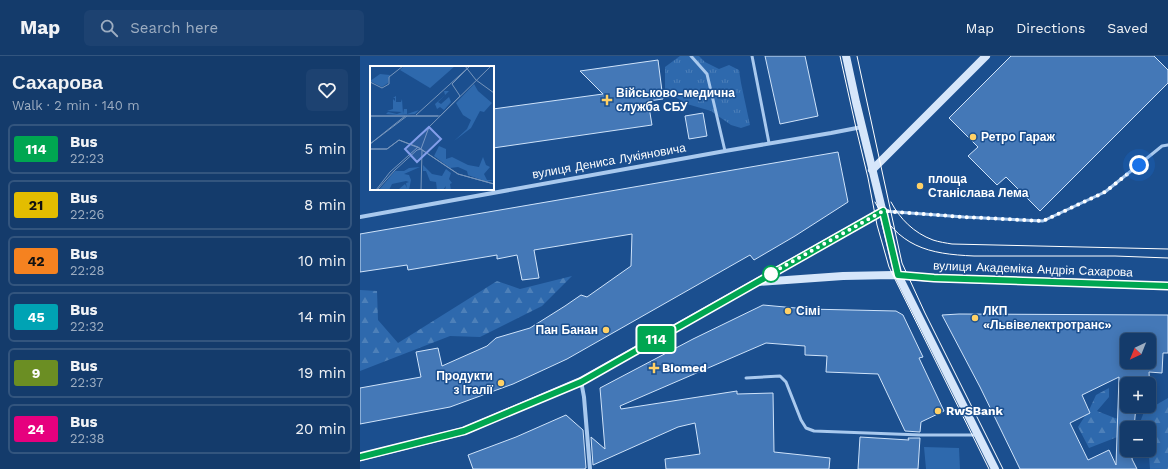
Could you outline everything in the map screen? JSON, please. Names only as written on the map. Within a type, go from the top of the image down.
[{"type":"main road","points":[[846,56],[898,275],[995,469]]},
{"type":"main road","points":[[872,170],[986,56]]},
{"type":"main road","points":[[360,457],[464,431],[581,382],[755,282],[883,211]]},
{"type":"main road","name":"вулиця Академіка Андрія Сахарова","points":[[755,282],[843,276],[898,275],[934,278],[1168,286]]},
{"type":"street","name":"вулиця Дениса Лукіяновича","points":[[360,217],[862,127]]},
{"type":"street","points":[[581,382],[584,397],[590,469]]},
{"type":"lane","points":[[691,56],[707,74],[725,151]]},
{"type":"lane","points":[[752,56],[770,143]]},
{"type":"lane","points":[[883,211],[1043,221],[1105,192],[1162,146],[1168,145]]},
{"type":"lane","points":[[746,378],[780,376],[786,382],[801,420],[806,428],[814,431],[921,435],[978,435]]},
{"type":"green space","points":[[680,56],[699,56],[705,62],[719,69],[729,65],[739,70],[750,125],[741,128],[731,125],[711,111],[687,104],[665,91],[665,67]]},
{"type":"green space","points":[[572,276],[542,306],[480,337],[450,336],[360,371],[360,290],[377,291],[378,320],[398,343],[497,281],[520,289]]},
{"type":"green space","points":[[1109,388],[1109,397],[1097,411],[1125,421],[1120,421],[1120,436],[1089,448],[1078,427],[1096,395]]},
{"type":"green space","points":[[1168,398],[1168,469],[1150,469],[1149,457],[1156,457],[1156,421],[1141,421],[1144,413],[1156,413],[1156,405]]},
{"type":"green space","points":[[924,447],[959,448],[960,469],[926,469]]},
{"type":"building","points":[[765,56],[805,56],[818,116],[780,124]]},
{"type":"building","points":[[1011,56],[1154,56],[1168,70],[1168,83],[1040,211],[1006,177],[997,185],[968,156],[978,147],[949,118]]},
{"type":"building","name":"Військово-медична служба СБУ","points":[[658,60],[663,99],[648,101],[652,125],[494,148],[494,109],[603,94],[580,71]]},
{"type":"building","points":[[703,113],[707,136],[689,139],[685,116]]},
{"type":"building","points":[[838,152],[848,202],[754,260],[750,255],[567,359],[513,384],[450,407],[360,424],[360,388],[421,377],[416,352],[438,348],[442,366],[487,346],[496,338],[530,328],[581,295],[587,297],[631,266],[632,234],[534,250],[539,278],[522,280],[517,255],[497,259],[497,255],[408,270],[407,265],[360,272],[360,234]]},
{"type":"building","points":[[763,305],[807,309],[896,311],[903,315],[923,357],[919,358],[944,411],[921,422],[920,432],[905,431],[878,374],[826,372],[827,356],[805,355],[805,346],[766,343],[620,406],[621,409],[737,391],[737,394],[773,393],[774,452],[830,458],[829,469],[666,469],[665,459],[700,454],[695,423],[678,427],[593,465],[591,437],[605,449],[600,388],[693,339]]},
{"type":"building","points":[[942,315],[1168,315],[1168,353],[1163,353],[1162,373],[1149,372],[1149,377],[1120,377],[1120,413],[1135,413],[1135,421],[1120,421],[1120,457],[1132,457],[1137,469],[1020,469],[980,387]],"holes":[[[1119,377],[1116,465],[1109,450],[1088,460],[1070,423],[1090,413],[1082,395]]]},
{"type":"building","points":[[566,415],[583,430],[586,468],[473,469],[468,455],[516,437]]},
{"type":"building","points":[[860,437],[909,440],[908,438],[920,438],[918,469],[858,469]]},
{"type":"tram line","points":[[840,56],[868,178],[877,225],[889,267],[989,469]]},
{"type":"tram line","points":[[857,56],[902,263],[925,313],[1003,469]]},
{"type":"tram line","points":[[875,202],[884,217],[904,238],[916,245],[942,253],[974,256],[1115,256],[1168,258]]},
{"type":"tram line","points":[[891,202],[903,220],[920,234],[933,240],[952,244],[1168,249]]},
{"type":"bus line","name":"114","points":[[360,457],[464,431],[581,382],[755,282],[883,211],[898,275],[934,278],[1168,286]]},
{"type":"place","name":"Військово-медична служба СБУ","points":[[607,100]]},
{"type":"place","name":"Ретро Гараж","points":[[973,137]]},
{"type":"place","name":"площа Станіслава Лема","points":[[920,186]]},
{"type":"place","name":"Сімі","points":[[788,311]]},
{"type":"place","name":"ЛКП «Львівелектротранс»","points":[[975,318]]},
{"type":"place","name":"Пан Банан","points":[[606,330]]},
{"type":"place","name":"Biomed","points":[[654,368]]},
{"type":"place","name":"Продукти з Італії","points":[[501,383]]},
{"type":"place","name":"RwSBank","points":[[938,411]]},
{"type":"route","points":[[771,274],[766,276],[883,211],[1043,221],[1105,192],[1139,165]]}]
